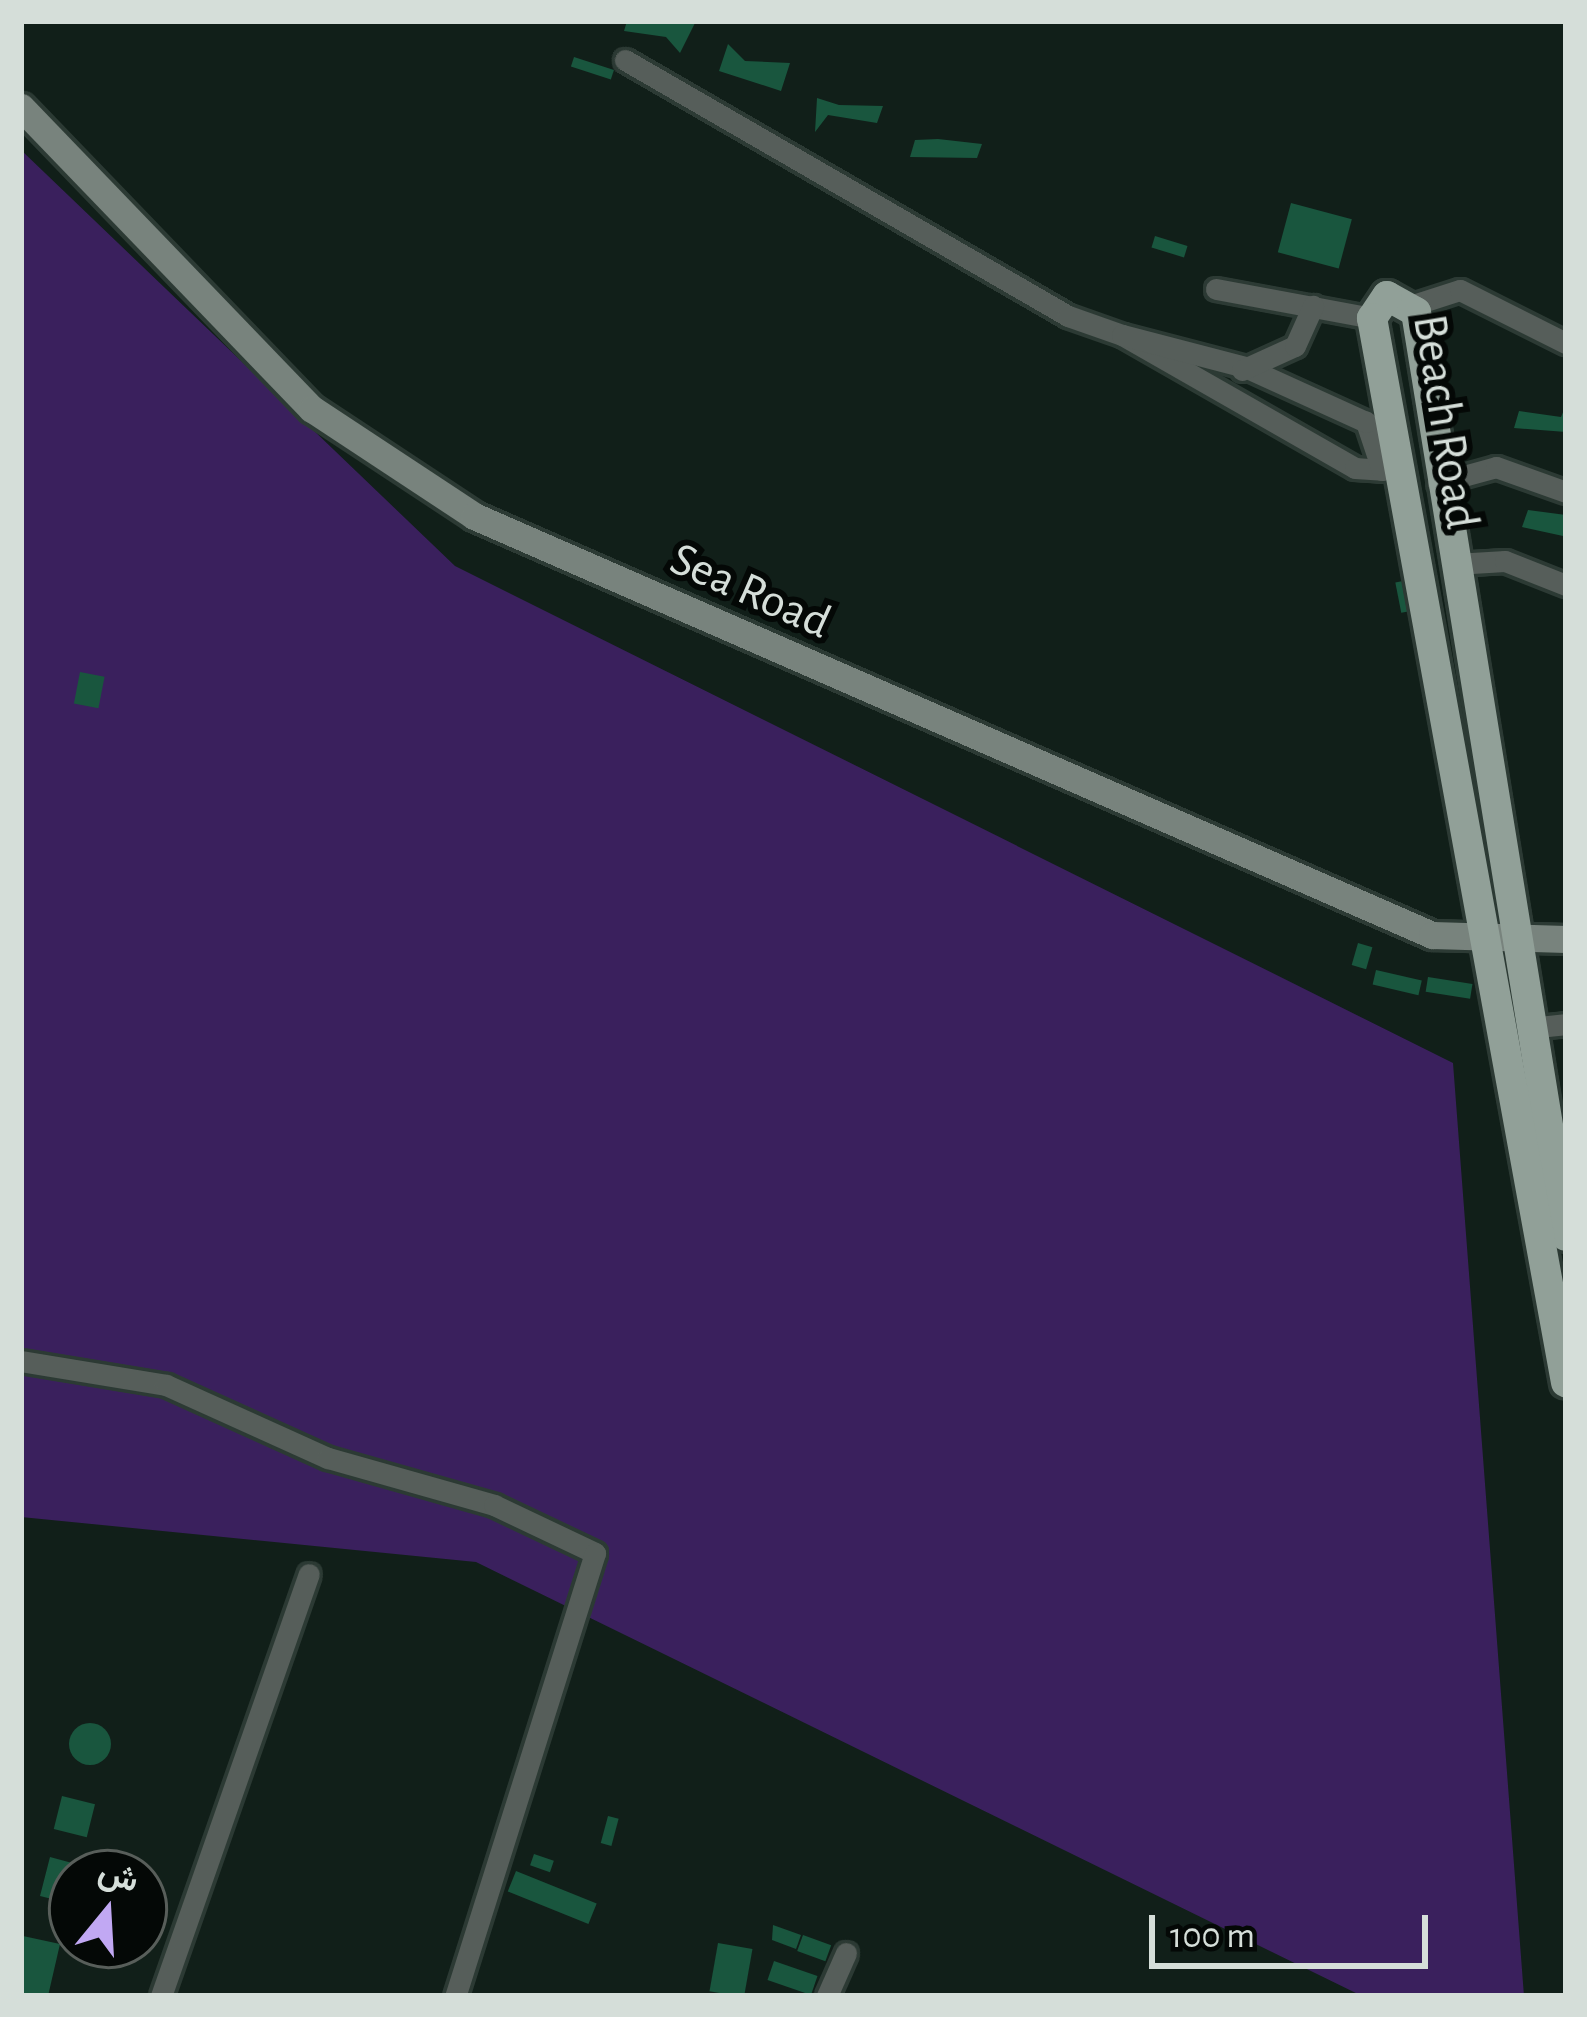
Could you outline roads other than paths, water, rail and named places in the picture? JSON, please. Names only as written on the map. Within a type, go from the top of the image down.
[{"type":"main road","name":"Beach Road","points":[[1566,1236],[1529,1028],[1501,945],[1394,430],[1406,394],[1413,305],[1387,296],[1372,318],[1406,394],[1426,426],[1455,564],[1501,945],[1566,1382]]},
{"type":"main road","points":[[1394,430],[1426,426]]},
{"type":"street","points":[[625,59],[1068,316],[1245,367],[1370,424],[1382,470],[1355,468],[1122,335]]},
{"type":"street","name":"Sea Road","points":[[21,107],[258,359],[401,476],[1160,821],[1432,935],[1501,945],[1566,939]]},
{"type":"street","points":[[1216,289],[1372,318]]},
{"type":"street","points":[[1413,305],[1460,290],[1566,343]]},
{"type":"street","points":[[1220,390],[1245,367],[1295,346],[1313,306]]},
{"type":"street","points":[[1438,483],[1492,467],[1566,492]]},
{"type":"street","points":[[1455,564],[1505,561],[1566,585]]},
{"type":"street","points":[[1529,1028],[1566,1024]]},
{"type":"street","points":[[21,1361],[166,1385],[328,1458],[494,1505],[595,1553],[455,1996]]},
{"type":"street","points":[[161,1996],[309,1574]]},
{"type":"street","points":[[827,1996],[846,1953]]}]
